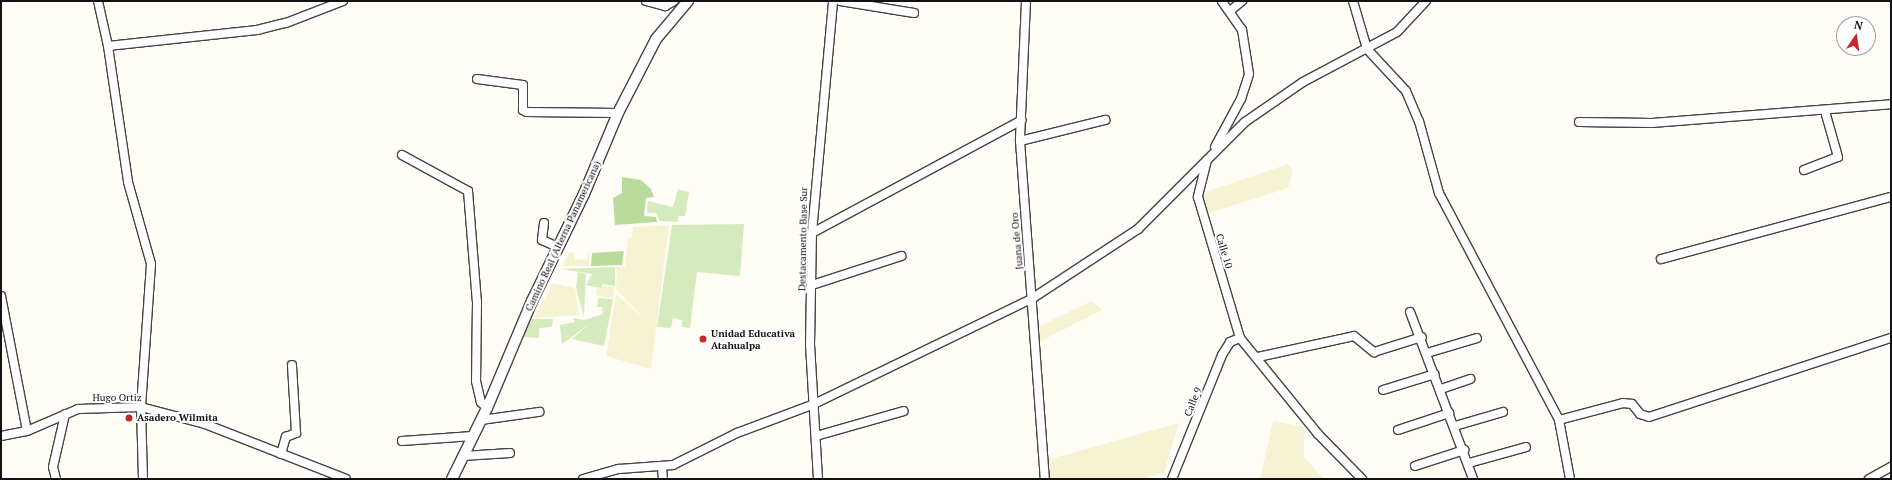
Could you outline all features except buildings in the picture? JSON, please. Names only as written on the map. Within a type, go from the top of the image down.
[{"type":"street","points":[[98,1],[108,46],[128,182],[150,264],[141,407],[143,479]]},
{"type":"street","points":[[108,46],[257,30],[286,23],[343,1]]},
{"type":"street","points":[[646,1],[665,6],[674,1]]},
{"type":"street","name":"Camino Real (Alterna Panamericana)","points":[[452,479],[487,408],[618,113],[656,39],[688,1]]},
{"type":"street","name":"Destacamento Base Sur","points":[[818,479],[814,404],[812,233],[833,1]]},
{"type":"street","points":[[840,1],[914,13]]},
{"type":"street","name":"Juana de Oro","points":[[1026,1],[1020,141],[1033,298],[1045,479]]},
{"type":"street","name":"Calle 10","points":[[1222,1],[1230,11],[1247,48],[1249,74],[1241,99],[1207,159],[1198,197],[1240,338],[1258,357],[1318,434],[1362,479]]},
{"type":"street","points":[[1230,11],[1242,1]]},
{"type":"street","points":[[1353,1],[1367,49],[1406,91],[1419,121],[1439,193],[1559,420],[1570,479]]},
{"type":"street","points":[[583,479],[662,468],[737,433],[814,404],[1033,298],[1138,229],[1245,122],[1303,82],[1397,32],[1426,1]]},
{"type":"street","points":[[477,79],[523,85],[524,110],[527,112],[618,113]]},
{"type":"street","points":[[1579,122],[1652,123],[1825,111],[1891,104]]},
{"type":"street","points":[[1804,170],[1838,157],[1825,111]]},
{"type":"street","points":[[812,233],[1022,120]]},
{"type":"street","points":[[1020,141],[1105,120]]},
{"type":"street","points":[[402,155],[468,192],[476,294],[476,382],[481,402],[487,408]]},
{"type":"street","points":[[1661,259],[1891,197]]},
{"type":"street","points":[[544,223],[542,240],[558,247]]},
{"type":"street","points":[[812,285],[901,256]]},
{"type":"street","points":[[1,296],[27,431]]},
{"type":"street","points":[[1410,312],[1422,337],[1464,450],[1472,479]]},
{"type":"street","points":[[1258,357],[1354,336],[1374,352],[1422,337]]},
{"type":"street","name":"Calle 9","points":[[1172,479],[1222,355],[1230,342],[1240,338]]},
{"type":"street","points":[[1427,353],[1477,338]]},
{"type":"street","points":[[1559,420],[1627,403],[1648,417],[1891,338]]},
{"type":"street","points":[[281,454],[286,438],[296,433],[292,365]]},
{"type":"street","points":[[1384,390],[1435,374]]},
{"type":"street","points":[[1440,388],[1470,379]]},
{"type":"street","name":"Hugo Ortiz","points":[[1,436],[27,431],[78,409],[141,407],[205,424],[346,479]]},
{"type":"street","points":[[816,436],[904,411]]},
{"type":"street","points":[[481,420],[539,412]]},
{"type":"street","points":[[1455,426],[1503,412]]},
{"type":"street","points":[[1398,430],[1449,413]]},
{"type":"street","points":[[56,479],[53,467],[65,414]]},
{"type":"street","points":[[402,441],[473,436]]},
{"type":"street","points":[[1469,464],[1526,447]]},
{"type":"street","points":[[1415,466],[1464,450]]},
{"type":"street","points":[[463,456],[510,453]]},
{"type":"street","points":[[1869,479],[1891,467]]},
{"type":"street","points":[[662,468],[663,479]]},
{"type":"shaded area","points":[[1288,164],[1293,170],[1288,188],[1206,214],[1200,194]]},
{"type":"shaded area","points":[[669,225],[651,369],[606,356],[616,294],[646,320],[616,289],[617,267],[625,267],[628,237],[632,238],[633,227]]},
{"type":"shaded area","points":[[590,251],[589,266],[563,266],[569,252],[575,253],[575,260],[588,259],[586,254]]},
{"type":"shaded area","points":[[553,283],[575,288],[579,315],[534,318]]},
{"type":"shaded area","points":[[604,286],[614,287],[613,298],[597,296],[596,290]]},
{"type":"shaded area","points":[[1092,301],[1102,310],[1039,342],[1035,328]]},
{"type":"shaded area","points":[[1273,421],[1304,427],[1304,457],[1324,479],[1260,479]]},
{"type":"shaded area","points":[[1179,423],[1164,473],[1141,479],[1048,479],[1046,460]]},
{"type":"green space","points":[[622,177],[641,180],[651,189],[654,197],[646,198],[644,216],[656,217],[657,222],[615,225],[613,198],[622,193]]},
{"type":"green space","points":[[678,189],[689,192],[685,216],[679,216],[677,222],[660,221],[656,213],[647,213],[648,201],[673,207]]},
{"type":"green space","points":[[744,224],[740,276],[697,272],[690,328],[682,327],[682,320],[673,318],[671,328],[657,327],[672,225]]},
{"type":"green space","points":[[624,251],[622,265],[591,266],[592,253]]},
{"type":"green space","points":[[615,267],[615,286],[603,284],[601,288],[586,285],[592,274],[562,269]]},
{"type":"green space","points":[[578,272],[586,274],[584,317],[576,287]]},
{"type":"green space","points":[[598,298],[613,299],[604,346],[572,339],[589,324],[562,344],[560,325],[575,322],[573,318],[584,320],[603,314],[602,307],[597,307]]},
{"type":"green space","points":[[532,319],[553,319],[552,327],[539,328],[539,338],[523,337]]},
{"type":"place","name":"Unidad Educativa Atahualpa","points":[[703,339]]},
{"type":"place","name":"Asadero Wilmita","points":[[129,418]]}]
